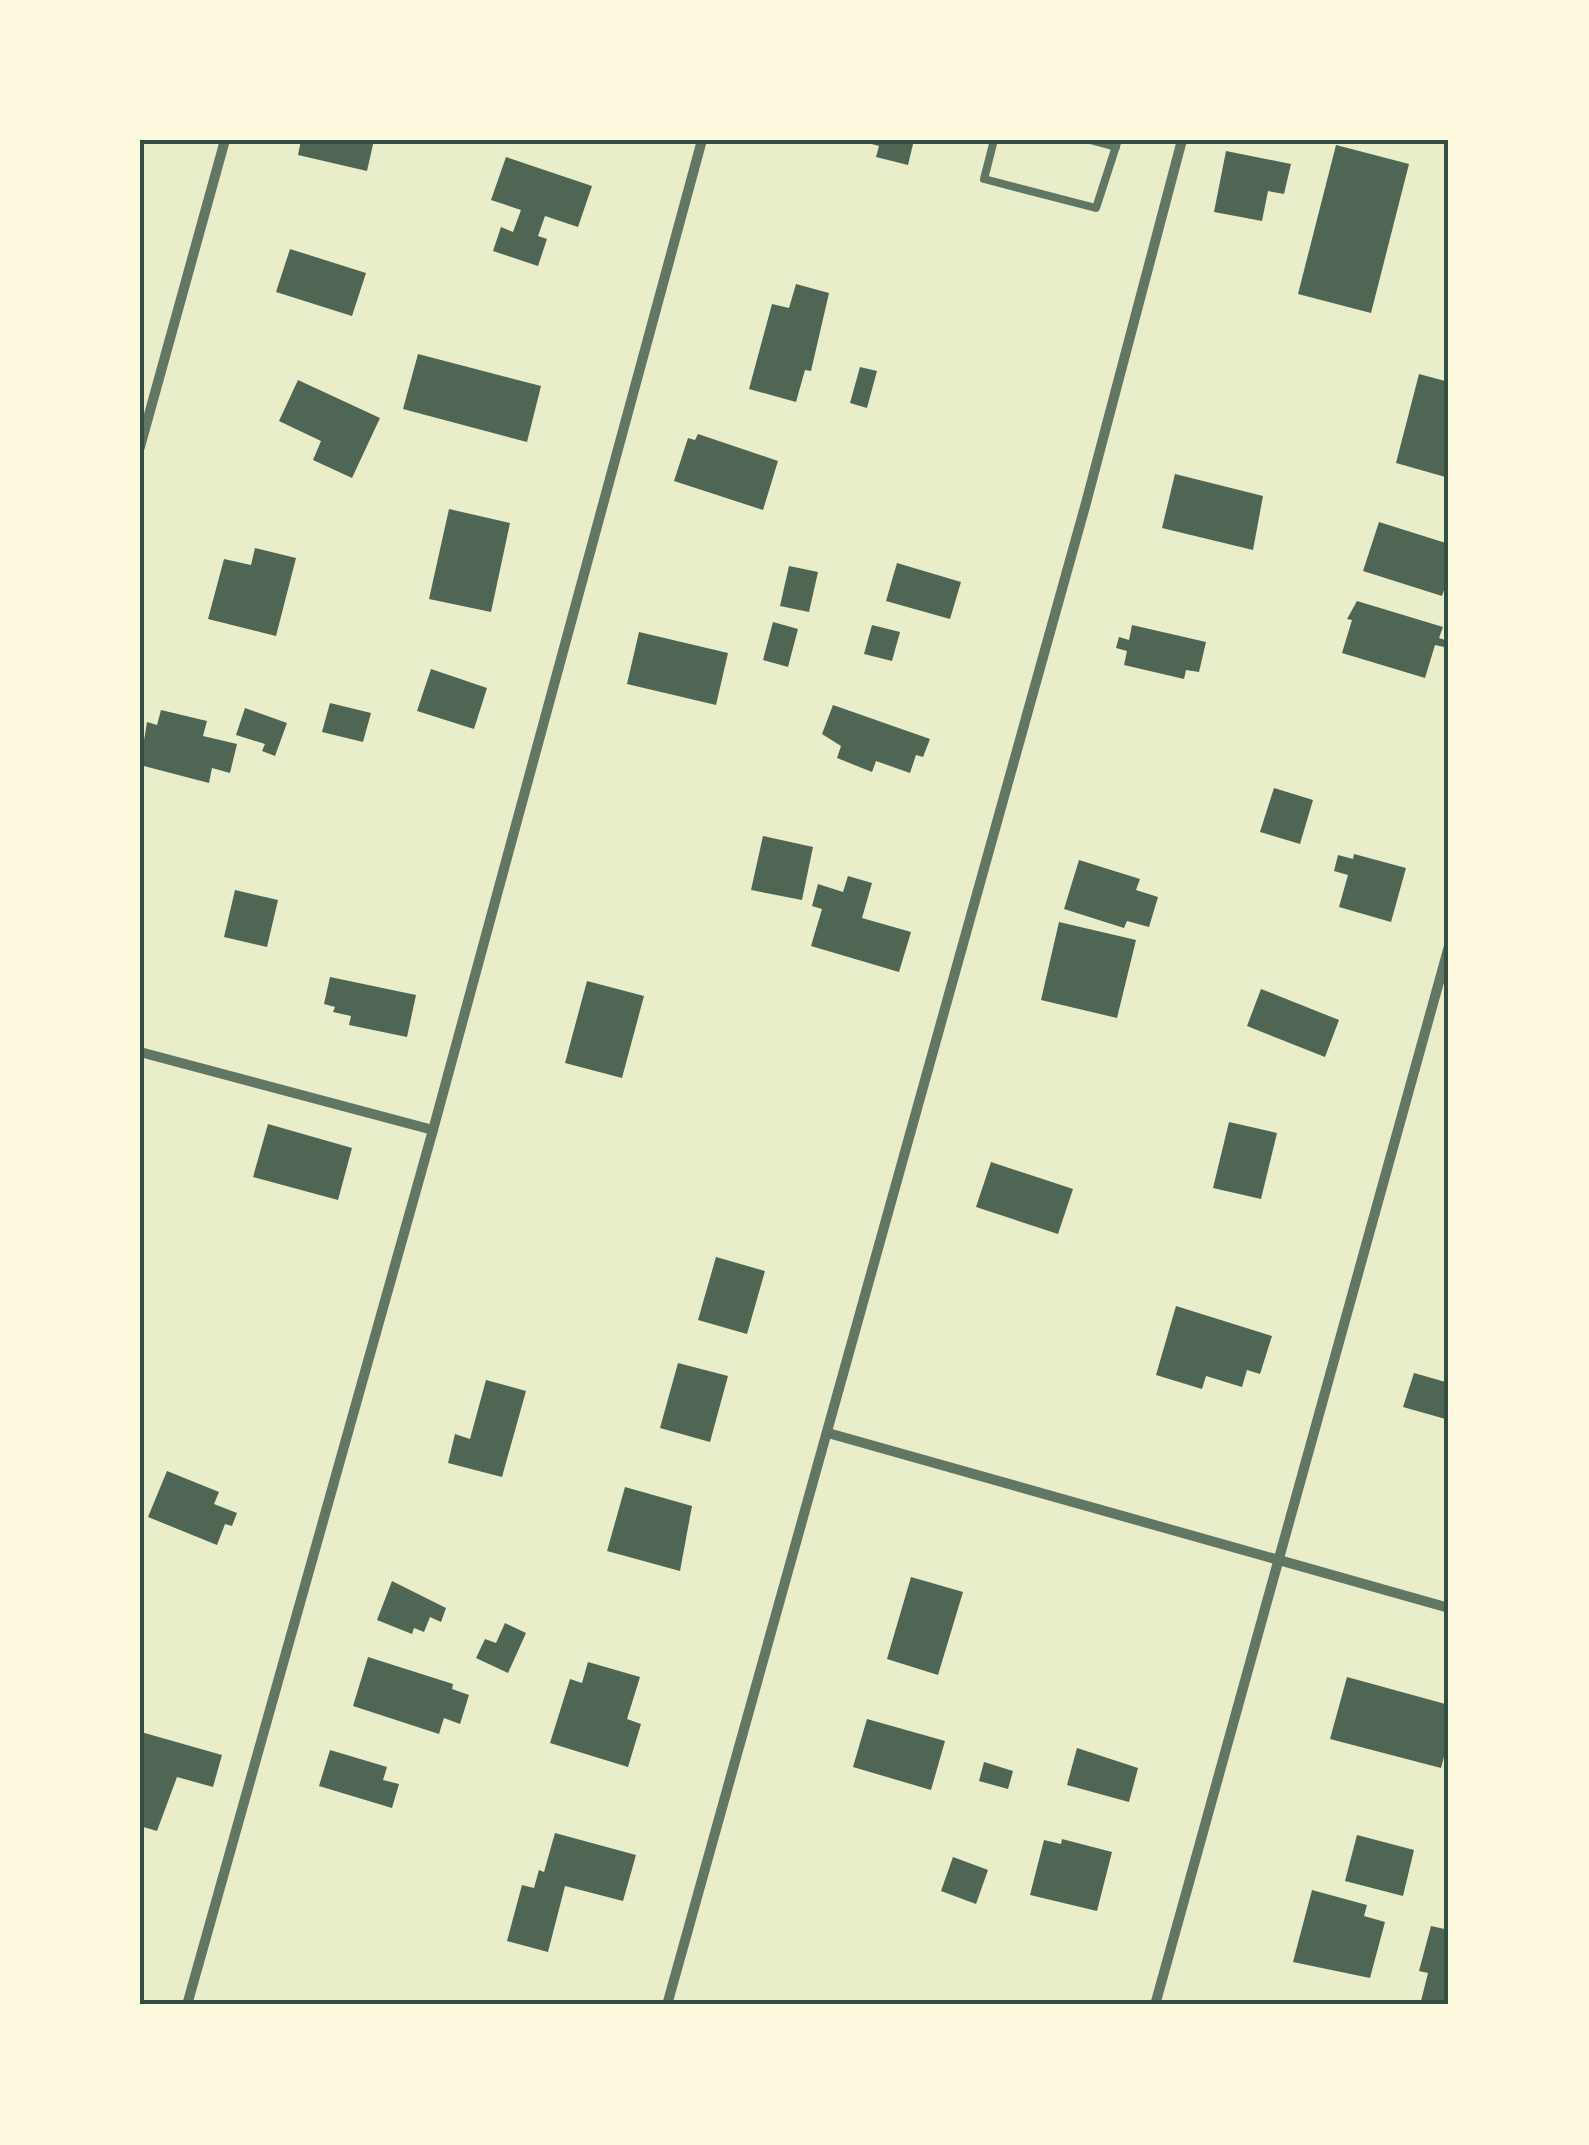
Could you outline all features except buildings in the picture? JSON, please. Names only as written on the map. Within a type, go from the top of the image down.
[{"type":"street","points":[[140,447],[225,140]]},
{"type":"street","points":[[187,2005],[432,1130],[702,140]]},
{"type":"street","points":[[666,2005],[1139,310],[1182,140]]},
{"type":"street","points":[[1155,2005],[1449,946]]},
{"type":"street","points":[[140,1052],[432,1130]]},
{"type":"street","points":[[828,1432],[1281,1557],[1449,1608]]},
{"type":"lane","points":[[994,140],[984,179],[1096,208],[1117,143],[1090,140]]}]
